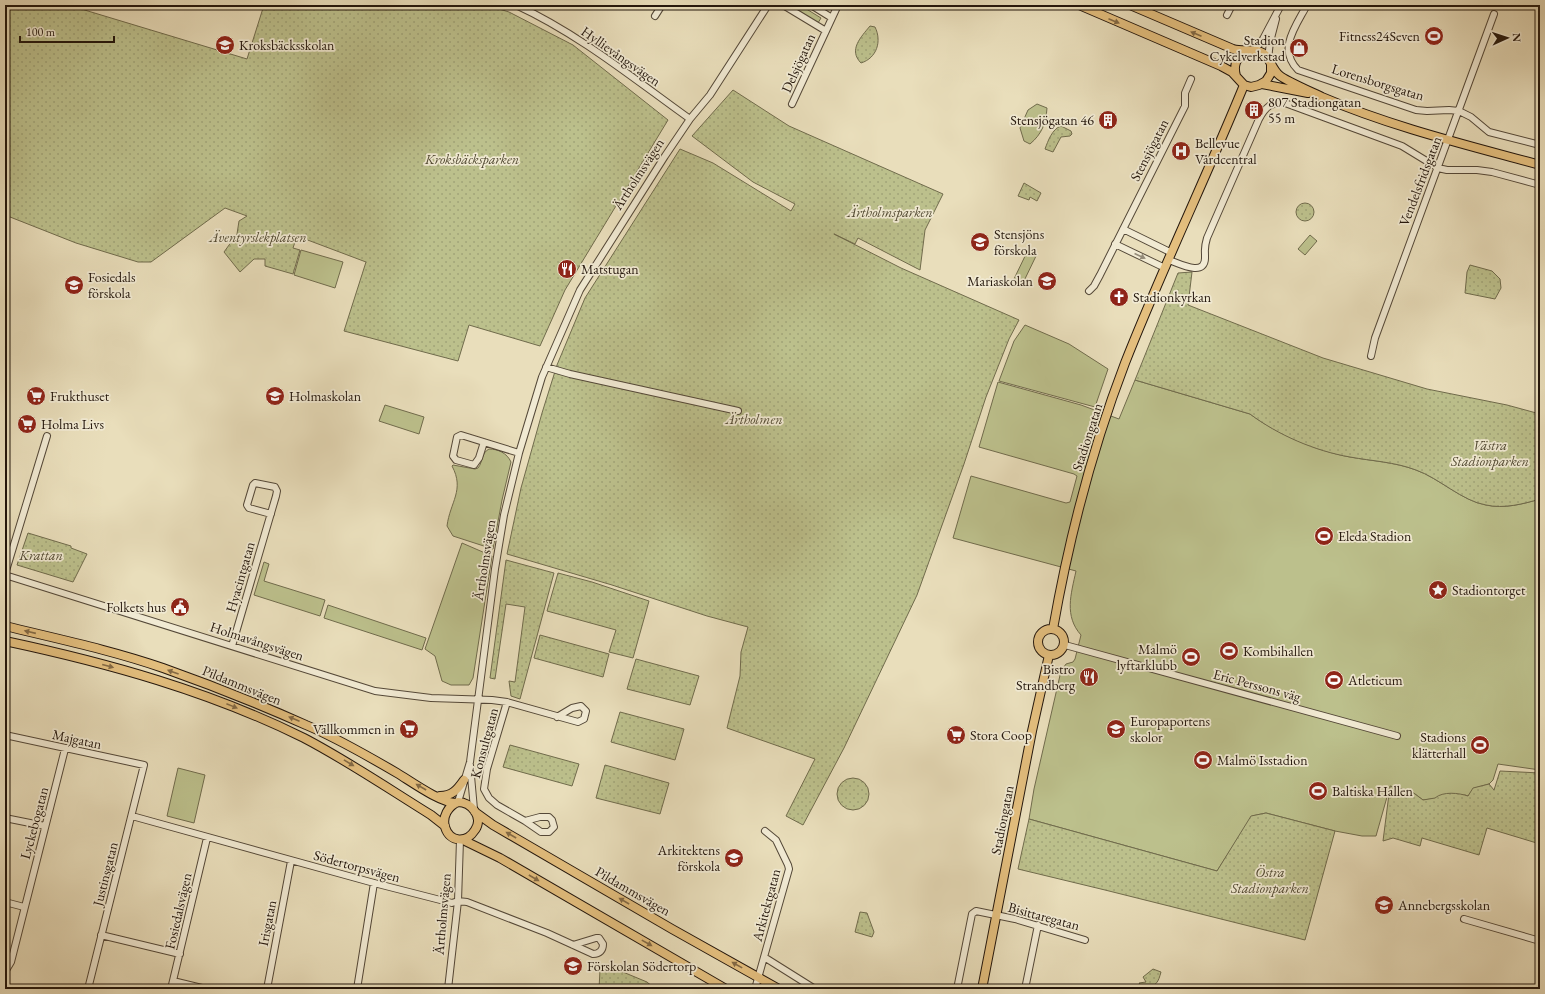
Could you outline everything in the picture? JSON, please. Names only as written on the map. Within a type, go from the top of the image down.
[{"type":"main road","points":[[1079,5],[1222,66],[1244,84],[1251,86],[1262,84],[1275,85],[1322,97]]},
{"type":"main road","points":[[1130,5],[1233,50],[1262,53],[1279,76],[1322,97],[1389,122],[1540,165]]},
{"type":"main road","points":[[1236,76],[1235,63],[1238,58],[1250,51]]},
{"type":"main road","points":[[1262,84],[1269,77],[1271,68],[1269,61]]},
{"type":"main road","name":"Stadiongatan","points":[[1053,629],[1064,568],[1094,454],[1125,363],[1244,84]]},
{"type":"main road","name":"Pildammsvägen","points":[[5,626],[75,642],[162,668],[250,701],[302,723],[359,752],[437,796],[457,803]]},
{"type":"main road","points":[[1053,629],[1061,633],[1065,645],[1061,652],[1049,655],[1041,651],[1038,645],[1038,639],[1043,632],[1053,629]]},
{"type":"main road","name":"Pildammsvägen","points":[[5,641],[71,656],[165,682],[200,694],[267,721],[304,738],[365,772],[431,815],[445,826]]},
{"type":"main road","name":"Stadiongatan","points":[[982,989],[1028,753],[1049,655]]},
{"type":"main road","points":[[437,796],[453,794],[464,780]]},
{"type":"main road","points":[[457,803],[467,804],[475,810]]},
{"type":"main road","name":"Ärtholmsvägen","points":[[445,826],[445,815],[452,805],[457,803]]},
{"type":"main road","name":"Pildammsvägen","points":[[475,810],[493,825],[779,989]]},
{"type":"main road","name":"Ärtholmsvägen","points":[[462,840],[470,836],[476,828],[478,820],[475,810]]},
{"type":"main road","points":[[445,826],[447,832],[452,837],[462,840],[500,858],[726,989]]},
{"type":"street","name":"Hyllievångsvägen","points":[[516,5],[537,15],[583,42],[690,119]]},
{"type":"street","points":[[655,16],[662,5]]},
{"type":"street","name":"Ärtholmsvägen","points":[[457,803],[462,792],[470,762],[495,569],[509,488],[546,368],[580,290],[627,214],[690,119],[710,95],[768,5]]},
{"type":"street","name":"Delsjögatan","points":[[783,5],[826,31]]},
{"type":"street","points":[[811,5],[832,18]]},
{"type":"street","name":"Delsjögatan","points":[[792,104],[838,5]]},
{"type":"street","points":[[1227,15],[1232,5]]},
{"type":"street","name":"Lorensborgsgatan","points":[[1307,5],[1289,40],[1289,58],[1298,70],[1416,110],[1459,111],[1471,117],[1490,132],[1540,145]]},
{"type":"street","points":[[1250,51],[1263,39],[1280,7]]},
{"type":"street","points":[[1269,61],[1270,42],[1280,7]]},
{"type":"street","name":"Vendelsfridsgatan","points":[[1371,356],[1375,338],[1494,14]]},
{"type":"street","name":"Stensjögatan","points":[[1089,291],[1094,286],[1185,106],[1185,93],[1191,79]]},
{"type":"street","points":[[1123,230],[1187,267],[1199,268],[1203,264],[1205,258],[1204,248],[1259,118],[1270,105],[1278,103],[1285,103],[1402,146],[1438,168],[1492,172],[1540,185]]},
{"type":"street","points":[[1115,244],[1165,268]]},
{"type":"street","points":[[546,368],[738,411]]},
{"type":"street","points":[[484,442],[479,458],[474,465],[456,460],[453,456],[459,435],[464,435],[519,453]]},
{"type":"street","points":[[5,574],[47,436]]},
{"type":"street","name":"Hyacintgatan","points":[[232,646],[271,514],[277,491],[275,487],[255,483],[253,485],[248,505],[249,508],[271,514]]},
{"type":"street","name":"Holmavångsvägen","points":[[5,574],[376,691],[431,698],[478,699],[507,702]]},
{"type":"street","name":"Eric Perssons väg","points":[[1065,645],[1397,736]]},
{"type":"street","name":"Konsultgatan","points":[[526,821],[497,805],[489,798],[484,789],[486,769],[507,702],[557,717]]},
{"type":"street","name":"Majgatan","points":[[5,735],[144,765]]},
{"type":"street","name":"Lyckebogatan","points":[[5,972],[10,962],[65,749]]},
{"type":"street","name":"Ärtholmsvägen","points":[[470,762],[475,810]]},
{"type":"street","name":"Justinsgatan","points":[[88,989],[144,765]]},
{"type":"street","name":"Södertorpsvägen","points":[[132,816],[291,861],[452,903],[458,901],[468,902],[573,945]]},
{"type":"street","points":[[5,818],[45,826]]},
{"type":"street","name":"Arkitektgatan","points":[[765,831],[776,840],[789,869],[764,957],[815,989]]},
{"type":"street","name":"Fosiedalsvägen","points":[[171,989],[208,838]]},
{"type":"street","name":"Ärtholmsvägen","points":[[448,989],[458,901],[462,840]]},
{"type":"street","name":"Irisgatan","points":[[267,989],[291,861]]},
{"type":"street","points":[[357,989],[374,883]]},
{"type":"street","points":[[5,902],[24,907]]},
{"type":"street","points":[[957,989],[972,914],[976,911],[996,915]]},
{"type":"street","name":"Bisittaregatan","points":[[996,915],[1038,925],[1085,940]]},
{"type":"street","points":[[1464,919],[1540,941]]},
{"type":"street","points":[[1025,989],[1038,925]]},
{"type":"street","points":[[102,935],[180,954]]},
{"type":"street","points":[[755,989],[764,957]]},
{"type":"street","points":[[173,981],[206,989]]},
{"type":"green space","name":"Kroksbäcksparken","points":[[5,5],[68,5],[247,59],[264,5],[486,5],[509,12],[573,45],[668,120],[565,290],[540,346],[469,325],[458,361],[344,331],[366,262],[297,236],[293,248],[300,250],[293,274],[265,266],[265,259],[254,259],[240,272],[224,252],[237,234],[239,221],[247,216],[225,208],[151,262],[138,262],[76,243],[5,215]]},
{"type":"green space","points":[[790,5],[800,5],[821,18],[818,23]]},
{"type":"green space","points":[[870,26],[875,27],[877,32],[877,48],[871,57],[861,63],[857,58],[856,48],[860,39]]},
{"type":"green space","name":"Ärtholmen","points":[[733,90],[789,126],[943,194],[925,230],[920,270],[858,238],[855,244],[834,234],[901,268],[1019,320],[1009,339],[986,397],[964,464],[917,595],[844,748],[803,825],[786,816],[815,759],[727,728],[740,676],[741,652],[748,627],[707,616],[612,585],[507,554],[521,488],[542,413],[557,365],[585,298],[680,149],[713,163],[791,211],[795,204],[753,182],[692,136]]},
{"type":"green space","points":[[1037,104],[1047,108],[1046,119],[1038,136],[1030,144],[1024,141],[1020,128],[1028,110]]},
{"type":"green space","points":[[1061,126],[1071,131],[1072,134],[1070,136],[1061,137],[1053,152],[1045,149],[1053,132]]},
{"type":"green space","points":[[1024,183],[1041,193],[1037,201],[1030,197],[1029,200],[1018,196]]},
{"type":"green space","points":[[1305,203],[1311,206],[1314,212],[1311,218],[1305,221],[1299,218],[1296,212],[1299,206]]},
{"type":"green space","points":[[1310,235],[1317,241],[1305,255],[1298,249]]},
{"type":"green space","points":[[301,250],[343,262],[335,288],[294,275]]},
{"type":"green space","points":[[1028,250],[1037,254],[1022,285],[1013,281]]},
{"type":"green space","points":[[1470,265],[1492,271],[1500,279],[1501,288],[1495,299],[1465,293],[1467,272]]},
{"type":"green space","name":"Västra Stadionparken","points":[[1192,272],[1188,305],[1323,358],[1427,389],[1507,405],[1540,414],[1540,499],[1507,506],[1493,506],[1477,503],[1433,478],[1408,467],[1324,451],[1297,441],[1273,429],[1250,414],[1135,380],[1178,273]]},
{"type":"green space","points":[[1025,325],[1069,344],[1108,369],[1095,407],[999,381],[1014,341]]},
{"type":"green space","points":[[1135,380],[1250,414],[1285,435],[1324,451],[1400,465],[1416,470],[1477,503],[1493,506],[1507,506],[1540,499],[1540,770],[1498,764],[1493,780],[1489,784],[1475,788],[1468,796],[1465,795],[1423,800],[1411,791],[1398,789],[1387,797],[1376,836],[1362,836],[1335,831],[1266,813],[1252,816],[1217,871],[1029,819],[1034,789],[1061,671],[1066,664],[1073,662],[1075,659],[1081,635],[1072,620],[1070,604],[1076,571],[953,538],[971,476],[1066,503],[1070,502],[1077,476],[1074,474],[979,447],[998,382],[1081,405],[1119,419]]},
{"type":"green space","points":[[385,405],[424,417],[419,434],[379,421]]},
{"type":"green space","points":[[489,449],[502,452],[511,462],[493,549],[453,536],[447,526],[457,489],[456,474],[452,466],[475,469],[478,468],[483,455]]},
{"type":"green space","name":"Krattan","points":[[28,533],[71,546],[71,548],[87,554],[73,582],[17,565]]},
{"type":"green space","points":[[462,543],[492,556],[473,678],[469,685],[451,685],[442,681],[435,656],[425,649]]},
{"type":"green space","points":[[506,560],[554,573],[520,699],[511,696],[509,681],[515,682],[525,607],[506,604],[495,679],[490,678]]},
{"type":"green space","points":[[264,562],[269,564],[264,581],[325,600],[320,616],[254,595]]},
{"type":"green space","points":[[558,573],[592,582],[649,601],[633,658],[609,652],[616,630],[547,611]]},
{"type":"green space","points":[[328,605],[426,638],[422,650],[324,618]]},
{"type":"green space","points":[[540,635],[609,654],[603,677],[534,658]]},
{"type":"green space","points":[[636,659],[699,676],[690,705],[627,689]]},
{"type":"green space","points":[[620,712],[684,729],[675,760],[611,742]]},
{"type":"green space","points":[[510,745],[579,764],[572,786],[503,767]]},
{"type":"green space","points":[[605,765],[669,783],[660,814],[596,798]]},
{"type":"green space","points":[[178,768],[205,775],[194,823],[167,816]]},
{"type":"green space","points":[[1500,771],[1540,773],[1540,844],[1487,828],[1479,855],[1422,838],[1420,846],[1393,838],[1383,841],[1390,786],[1411,791],[1423,800],[1435,798],[1442,794],[1456,793],[1468,796],[1473,788],[1489,784],[1494,790]]},
{"type":"green space","points":[[850,778],[856,778],[866,785],[869,794],[868,800],[862,807],[856,810],[850,810],[840,803],[837,797],[837,791],[844,781]]},
{"type":"green space","name":"Östra Stadionparken","points":[[1266,813],[1335,831],[1305,940],[1018,869],[1029,819],[1217,871],[1251,816]]},
{"type":"green space","points":[[860,912],[867,913],[874,932],[872,937],[855,932]]},
{"type":"green space","points":[[606,965],[647,982],[654,988],[599,989],[600,970]]},
{"type":"green space","points":[[1153,969],[1161,972],[1158,981],[1147,989],[1145,986],[1142,987],[1139,983],[1146,982],[1143,977]]},
{"type":"place","name":"Fitness24Seven","points":[[1434,36]]},
{"type":"place","name":"Kroksbäcksskolan","points":[[225,45]]},
{"type":"place","name":"Stadion Cykelverkstad","points":[[1299,48]]},
{"type":"place","name":"807 Stadiongatan 55 m","points":[[1254,110]]},
{"type":"place","name":"Stensjögatan 46","points":[[1108,120]]},
{"type":"place","name":"Bellevue Vårdcentral","points":[[1181,151]]},
{"type":"place","name":"Stensjöns förskola","points":[[980,242]]},
{"type":"place","name":"Matstugan","points":[[567,269]]},
{"type":"place","name":"Mariaskolan","points":[[1047,281]]},
{"type":"place","name":"Fosiedals förskola","points":[[74,285]]},
{"type":"place","name":"Stadionkyrkan","points":[[1119,297]]},
{"type":"place","name":"Frukthuset","points":[[36,396]]},
{"type":"place","name":"Holmaskolan","points":[[275,396]]},
{"type":"place","name":"Holma Livs","points":[[27,424]]},
{"type":"place","name":"Eleda Stadion","points":[[1324,536]]},
{"type":"place","name":"Stadiontorget","points":[[1438,590]]},
{"type":"place","name":"Folkets hus","points":[[180,607]]},
{"type":"place","name":"Kombihallen","points":[[1229,651]]},
{"type":"place","name":"Malmö lyftarklubb","points":[[1191,657]]},
{"type":"place","name":"Bistro Strandberg","points":[[1089,677]]},
{"type":"place","name":"Atleticum","points":[[1334,680]]},
{"type":"place","name":"Vällkommen in","points":[[409,729]]},
{"type":"place","name":"Europaportens skolor","points":[[1116,729]]},
{"type":"place","name":"Stora Coop","points":[[956,735]]},
{"type":"place","name":"Stadions klätterhall","points":[[1480,745]]},
{"type":"place","name":"Malmö Isstadion","points":[[1203,760]]},
{"type":"place","name":"Baltiska Hallen","points":[[1318,791]]},
{"type":"place","name":"Arkitektens förskola","points":[[734,858]]},
{"type":"place","name":"Annebergsskolan","points":[[1384,905]]},
{"type":"place","name":"Förskolan Södertorp","points":[[573,966]]},
{"type":"park label","name":"Ärtholmsparken","points":[[890,212]]},
{"type":"park label","name":"Äventyrslekplatsen","points":[[258,237]]}]
